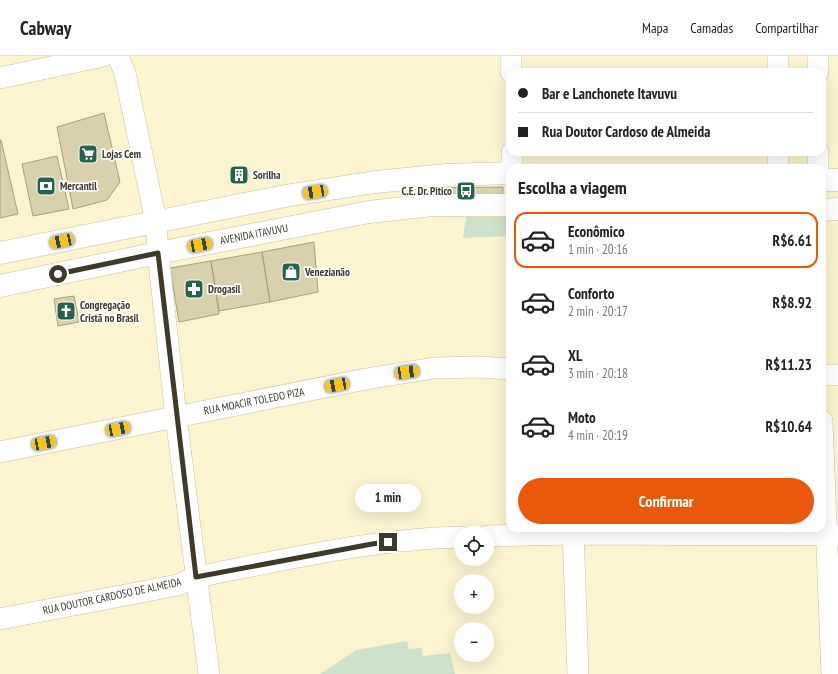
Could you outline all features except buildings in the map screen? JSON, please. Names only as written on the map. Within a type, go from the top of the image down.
[{"type":"main road","points":[[0,253],[156,225],[285,196],[375,182],[446,175],[506,173]]},
{"type":"main road","points":[[826,180],[838,180]]},
{"type":"main road","name":"AVENIDA ITAVUVU","points":[[0,286],[158,253],[369,212],[432,206],[506,205]]},
{"type":"main road","points":[[826,210],[838,210]]},
{"type":"street","points":[[0,78],[103,56]]},
{"type":"street","points":[[118,56],[125,73],[156,225],[176,417],[209,674]]},
{"type":"street","points":[[511,56],[511,68]]},
{"type":"street","points":[[778,56],[778,68]]},
{"type":"street","points":[[818,56],[818,68]]},
{"type":"street","points":[[156,225],[162,234],[185,248]]},
{"type":"street","name":"RUA MOACIR TOLEDO PIZA","points":[[0,452],[366,379],[434,368],[479,367],[506,369]]},
{"type":"street","points":[[826,375],[838,375]]},
{"type":"street","points":[[826,462],[833,535],[832,674]]},
{"type":"street","points":[[494,536],[556,532]]},
{"type":"street","points":[[573,532],[578,674]]},
{"type":"street","points":[[638,532],[833,535]]},
{"type":"street","name":"RUA DOUTOR CARDOSO DE ALMEIDA","points":[[0,619],[178,585],[196,577],[372,544],[454,537]]},
{"type":"green space","points":[[466,217],[506,217],[506,236],[463,238]]},
{"type":"green space","points":[[407,641],[409,649],[422,648],[423,656],[450,653],[455,674],[320,674],[356,650]]},
{"type":"place","name":"Lojas Cem","points":[[88,154]]},
{"type":"place","name":"Sorilha","points":[[239,175]]},
{"type":"place","name":"Mercantil","points":[[46,186]]},
{"type":"place","name":"C.E. Dr. Pitico","points":[[466,191]]},
{"type":"place","name":"Venezianão","points":[[291,272]]},
{"type":"place","name":"Drogasil","points":[[194,289]]},
{"type":"place","name":"Congregação Cristã no Brasil","points":[[66,311]]},
{"type":"route","points":[[58,274],[158,253],[176,417],[196,577],[388,542]]}]
